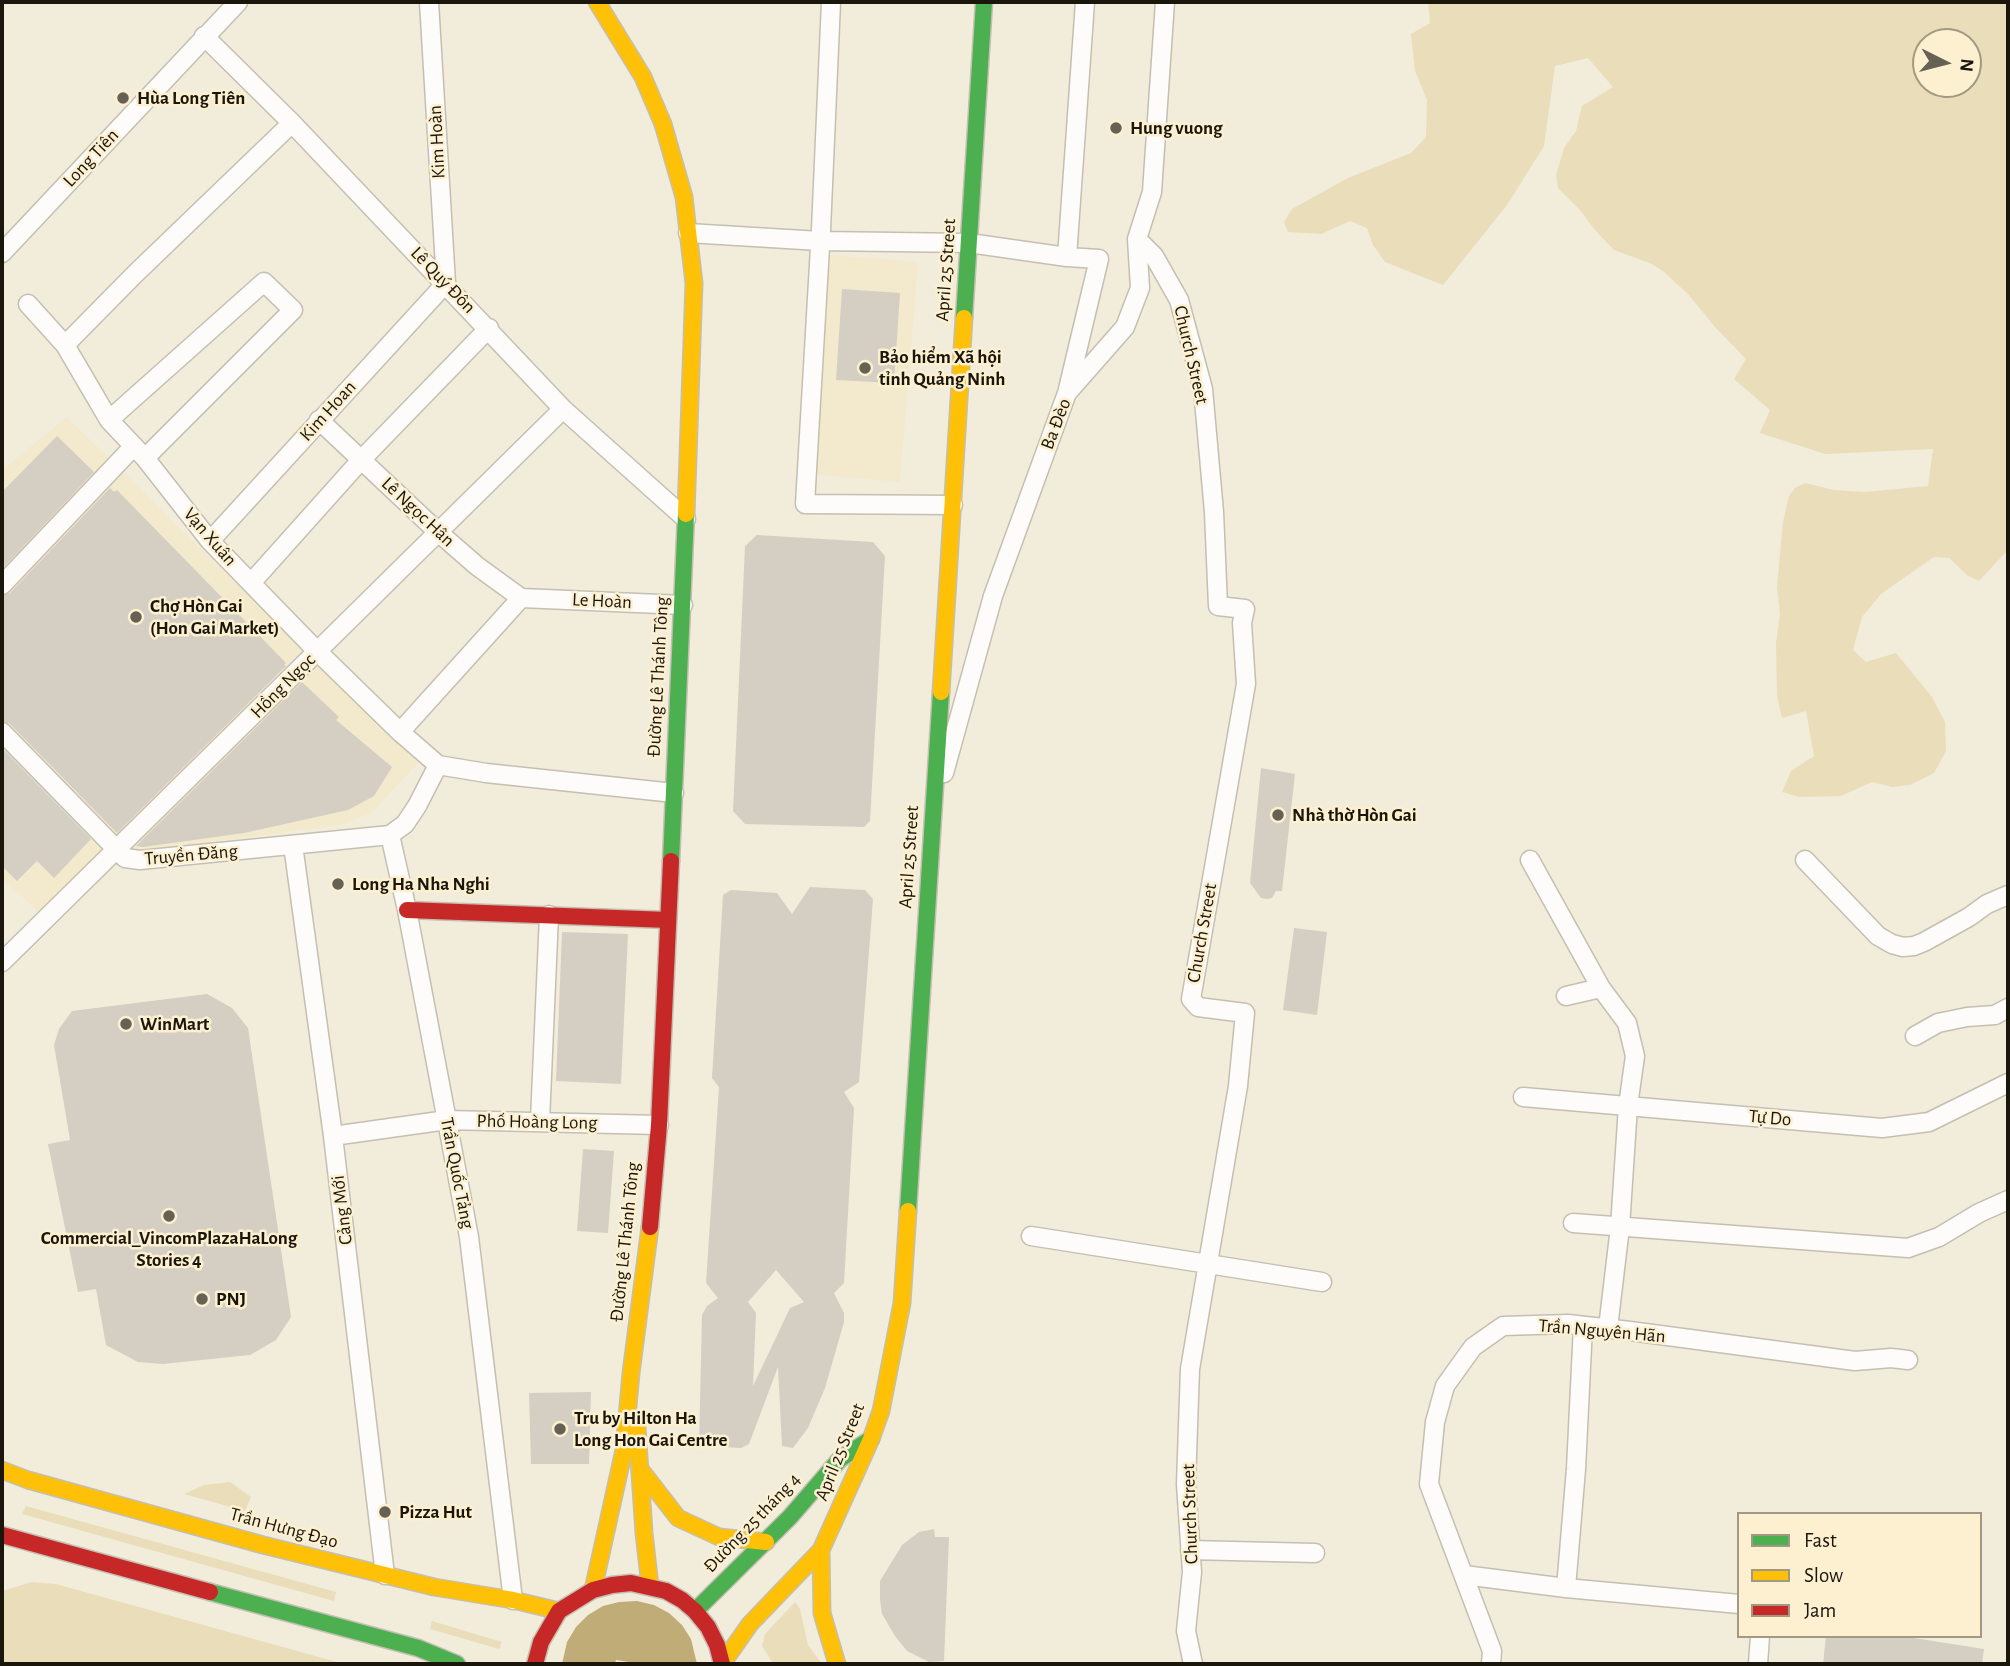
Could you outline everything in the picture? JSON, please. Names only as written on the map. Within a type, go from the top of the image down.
[{"type":"street","name":"Long Tiên","points":[[2,253],[238,2]]},
{"type":"street","name":"Kim Hoàn","points":[[429,2],[446,283]]},
{"type":"street","points":[[831,2],[805,504],[953,505]]},
{"type":"street","name":"April 25 Street","points":[[722,1664],[750,1624],[821,1550],[881,1411],[902,1303],[984,2]]},
{"type":"street","points":[[1067,257],[1085,2]]},
{"type":"street","name":"Ba Đèo","points":[[933,813],[993,596],[1067,393],[1125,327],[1140,288],[1137,239],[1152,192],[1165,2]]},
{"type":"street","name":"Đường Lê Thánh Tông","points":[[593,1590],[624,1450],[659,1125],[683,605],[694,283],[684,197],[663,124],[643,77],[600,4]]},
{"type":"street","name":"Lê Quý Đôn","points":[[204,36],[446,283],[563,409],[686,519]]},
{"type":"street","points":[[65,345],[292,123]]},
{"type":"street","points":[[688,233],[820,241],[969,243],[1099,259],[1067,393]]},
{"type":"street","name":"Church Street","points":[[1137,239],[1154,256],[1179,300],[1203,389],[1214,512],[1218,606],[1245,609],[1242,622],[1246,684],[1191,999],[1198,1007],[1245,1013],[1238,1086],[1190,1369],[1186,1484],[1192,1572],[1186,1632],[1194,1664]]},
{"type":"street","points":[[2,585],[293,310],[264,282],[109,420]]},
{"type":"street","name":"Kim Hoan","points":[[210,541],[446,283]]},
{"type":"street","name":"Vạn Xuân","points":[[28,304],[65,345],[109,420],[140,452],[210,541],[317,652],[438,765]]},
{"type":"street","points":[[251,583],[361,460],[489,328]]},
{"type":"street","name":"Hồng Ngọc","points":[[2,962],[563,409]]},
{"type":"street","name":"Lê Ngọc Hân","points":[[319,421],[438,532],[477,566],[521,598]]},
{"type":"street","points":[[400,732],[521,598]]},
{"type":"street","name":"Le Hoàn","points":[[521,598],[683,605]]},
{"type":"street","name":"Truyền Đăng","points":[[2,733],[125,858],[140,860],[390,835]]},
{"type":"street","points":[[390,835],[405,824],[438,765],[486,773],[674,793]]},
{"type":"street","name":"Trần Quốc Tảng","points":[[390,835],[407,909],[469,1237],[513,1600]]},
{"type":"street","name":"Cảng Mới","points":[[293,845],[333,1136],[385,1576]]},
{"type":"street","points":[[1530,860],[1601,988],[1627,1023],[1635,1056],[1608,1328]]},
{"type":"street","points":[[1805,860],[1878,936],[1903,947],[1924,942],[1987,904],[2008,895]]},
{"type":"street","points":[[407,909],[668,919]]},
{"type":"street","points":[[540,1121],[549,915]]},
{"type":"street","points":[[1566,996],[1601,988]]},
{"type":"street","points":[[1915,1036],[1938,1023],[1995,1015],[2008,1008]]},
{"type":"street","name":"Tự Do","points":[[1523,1097],[1882,1128],[1928,1122],[2008,1083]]},
{"type":"street","name":"Phố Hoàng Long","points":[[333,1136],[447,1120],[659,1125]]},
{"type":"street","points":[[1573,1223],[1908,1248],[1939,1237],[1979,1213],[2008,1200]]},
{"type":"street","points":[[1031,1236],[1322,1282]]},
{"type":"street","name":"Trần Nguyên Hãn","points":[[1492,1664],[1492,1651],[1429,1484],[1435,1422],[1445,1387],[1473,1347],[1503,1326],[1583,1326],[1855,1361],[1891,1358],[1908,1360]]},
{"type":"street","points":[[1566,1588],[1576,1469],[1583,1326]]},
{"type":"street","name":"Đường Lê Thánh Tông","points":[[631,1373],[650,1586]]},
{"type":"street","name":"Đường 25 tháng 4","points":[[695,1611],[790,1517],[840,1458],[871,1439]]},
{"type":"street","points":[[640,1469],[677,1518],[719,1537],[766,1542]]},
{"type":"street","name":"Trần Hưng Đạo","points":[[2,1470],[28,1480],[262,1545],[434,1587],[513,1600],[559,1611]]},
{"type":"street","points":[[2,1535],[418,1648],[457,1664]]},
{"type":"street","points":[[821,1550],[822,1613],[837,1664]]},
{"type":"street","points":[[1190,1550],[1315,1553]]},
{"type":"street","points":[[1464,1575],[1566,1588],[1737,1604]]},
{"type":"street","points":[[535,1664],[541,1642],[559,1611],[593,1590],[631,1583],[666,1591],[695,1611],[708,1627],[722,1664]]},
{"type":"street","points":[[1758,1664],[1760,1638]]},
{"type":"shaded area","points":[[1428,2],[2008,2],[2008,552],[1979,581],[1967,575],[1949,558],[1934,557],[1881,594],[1862,617],[1853,650],[1866,662],[1896,653],[1932,697],[1945,722],[1946,751],[1934,773],[1910,785],[1892,787],[1872,782],[1841,796],[1799,797],[1782,792],[1791,771],[1814,756],[1806,711],[1782,718],[1777,696],[1776,643],[1780,614],[1777,587],[1783,522],[1789,496],[1795,488],[1805,483],[1834,490],[1865,492],[1928,486],[1933,449],[1825,454],[1760,433],[1770,410],[1734,379],[1746,359],[1688,294],[1664,272],[1652,264],[1614,250],[1558,188],[1556,175],[1564,148],[1576,131],[1582,106],[1613,87],[1588,58],[1555,66],[1544,146],[1507,205],[1443,285],[1385,262],[1373,245],[1367,228],[1350,221],[1321,234],[1288,232],[1284,222],[1292,209],[1348,178],[1411,153],[1426,137],[1427,100],[1415,71],[1411,34],[1430,23]]},
{"type":"shaded area","name":"Bảo hiểm Xã hội tỉnh Quảng Ninh","points":[[829,255],[918,262],[900,482],[811,474]]},
{"type":"shaded area","name":"Chợ Hòn Gai (Hon Gai Market)","points":[[67,417],[418,763],[371,813],[340,825],[133,852],[101,864],[43,916],[2,878],[2,470]]},
{"type":"shaded area","points":[[230,1482],[251,1497],[245,1511],[184,1494],[204,1485]]},
{"type":"shaded area","points":[[26,1506],[336,1592],[334,1601],[22,1514]]},
{"type":"shaded area","points":[[32,1582],[56,1584],[344,1664],[2,1664],[2,1591]]},
{"type":"shaded area","points":[[637,1601],[654,1605],[669,1613],[682,1625],[691,1639],[697,1664],[641,1664],[616,1660],[615,1664],[562,1664],[567,1642],[576,1627],[588,1615],[603,1606]]},
{"type":"shaded area","points":[[795,1602],[800,1609],[808,1645],[822,1664],[772,1662],[762,1646],[765,1634]]},
{"type":"shaded area","points":[[432,1621],[502,1642],[499,1649],[430,1629]]},
{"type":"building","points":[[842,289],[900,293],[894,383],[836,380]]},
{"type":"building","points":[[57,436],[94,472],[2,569],[2,492]]},
{"type":"building","points":[[110,488],[114,492],[117,490],[286,663],[286,666],[117,833],[10,724],[2,721],[2,596],[10,593]]},
{"type":"building","points":[[757,535],[873,542],[885,556],[870,821],[864,827],[745,824],[733,811],[745,546]]},
{"type":"building","points":[[302,682],[339,717],[336,720],[392,767],[374,796],[348,810],[244,833],[136,846]]},
{"type":"building","points":[[2,748],[91,839],[54,878],[37,861],[17,881],[2,866]]},
{"type":"building","points":[[1261,768],[1295,774],[1282,891],[1276,891],[1272,898],[1267,899],[1261,898],[1250,883]]},
{"type":"building","points":[[810,887],[865,890],[873,899],[859,1082],[844,1092],[854,1108],[844,1283],[834,1293],[844,1313],[844,1322],[825,1388],[808,1428],[793,1448],[782,1446],[778,1367],[749,1444],[741,1448],[699,1446],[702,1315],[707,1306],[718,1298],[706,1283],[719,1087],[712,1078],[723,895],[731,890],[777,893],[792,914]],"holes":[[[776,1270],[804,1302],[790,1308],[753,1386],[756,1313],[748,1302]]]},
{"type":"building","points":[[1294,928],[1327,932],[1317,1015],[1283,1010]]},
{"type":"building","points":[[562,932],[628,934],[621,1084],[556,1081]]},
{"type":"building","name":"Commercial_VincomPlazaHaLong Stories 4","points":[[207,994],[232,1008],[248,1028],[291,1317],[276,1340],[250,1355],[163,1364],[138,1362],[106,1345],[96,1289],[78,1292],[48,1144],[70,1140],[54,1045],[59,1029],[72,1011]]},
{"type":"building","points":[[583,1149],[614,1151],[608,1233],[577,1231]]},
{"type":"building","name":"Tru by Hilton Ha Long Hon Gai Centre","points":[[591,1392],[589,1464],[531,1464],[529,1393]]},
{"type":"building","points":[[934,1529],[935,1537],[949,1537],[944,1661],[929,1662],[907,1651],[895,1636],[882,1614],[880,1581],[902,1545],[919,1532]]},
{"type":"building","points":[[1826,1638],[1914,1638],[1984,1649],[1982,1664],[1823,1664]]},
{"type":"traffic: fast","points":[[964,318],[984,2]]},
{"type":"traffic: fast","points":[[671,861],[686,514]]},
{"type":"traffic: fast","points":[[908,1211],[941,692]]},
{"type":"traffic: fast","points":[[695,1611],[790,1517],[840,1459],[871,1439]]},
{"type":"traffic: fast","points":[[210,1592],[418,1648],[457,1664]]},
{"type":"traffic: slow","points":[[597,2],[643,77],[663,124],[684,197],[694,283],[686,514]]},
{"type":"traffic: slow","points":[[941,692],[964,318]]},
{"type":"traffic: slow","points":[[722,1664],[750,1624],[821,1550],[871,1439],[881,1411],[902,1303],[908,1211]]},
{"type":"traffic: slow","points":[[593,1590],[624,1450],[650,1227]]},
{"type":"traffic: slow","points":[[637,1427],[650,1586]]},
{"type":"traffic: slow","points":[[640,1469],[678,1518],[719,1537],[766,1542]]},
{"type":"traffic: slow","points":[[2,1470],[28,1480],[263,1545],[434,1587],[513,1600],[559,1611]]},
{"type":"traffic: slow","points":[[821,1550],[822,1613],[837,1664]]},
{"type":"traffic: jam","points":[[650,1227],[659,1125],[671,861]]},
{"type":"traffic: jam","points":[[407,910],[668,920]]},
{"type":"traffic: jam","points":[[2,1535],[210,1592]]},
{"type":"traffic: jam","points":[[535,1664],[541,1642],[559,1611],[593,1590],[631,1583],[666,1591],[695,1611],[708,1627],[722,1664]]},
{"type":"place","name":"Hùa Long Tiên","points":[[123,98]]},
{"type":"place","name":"Hung vuong","points":[[1116,128]]},
{"type":"place","name":"Bảo hiểm Xã hội tỉnh Quảng Ninh","points":[[865,368]]},
{"type":"place","name":"Chợ Hòn Gai (Hon Gai Market)","points":[[136,617]]},
{"type":"place","name":"Nhà thờ Hòn Gai","points":[[1278,815]]},
{"type":"place","name":"Long Ha Nha Nghi","points":[[338,884]]},
{"type":"place","name":"WinMart","points":[[126,1024]]},
{"type":"place","name":"Commercial_VincomPlazaHaLong Stories 4","points":[[169,1216]]},
{"type":"place","name":"PNJ","points":[[202,1299]]},
{"type":"place","name":"Tru by Hilton Ha Long Hon Gai Centre","points":[[560,1429]]},
{"type":"place","name":"Pizza Hut","points":[[385,1512]]}]
